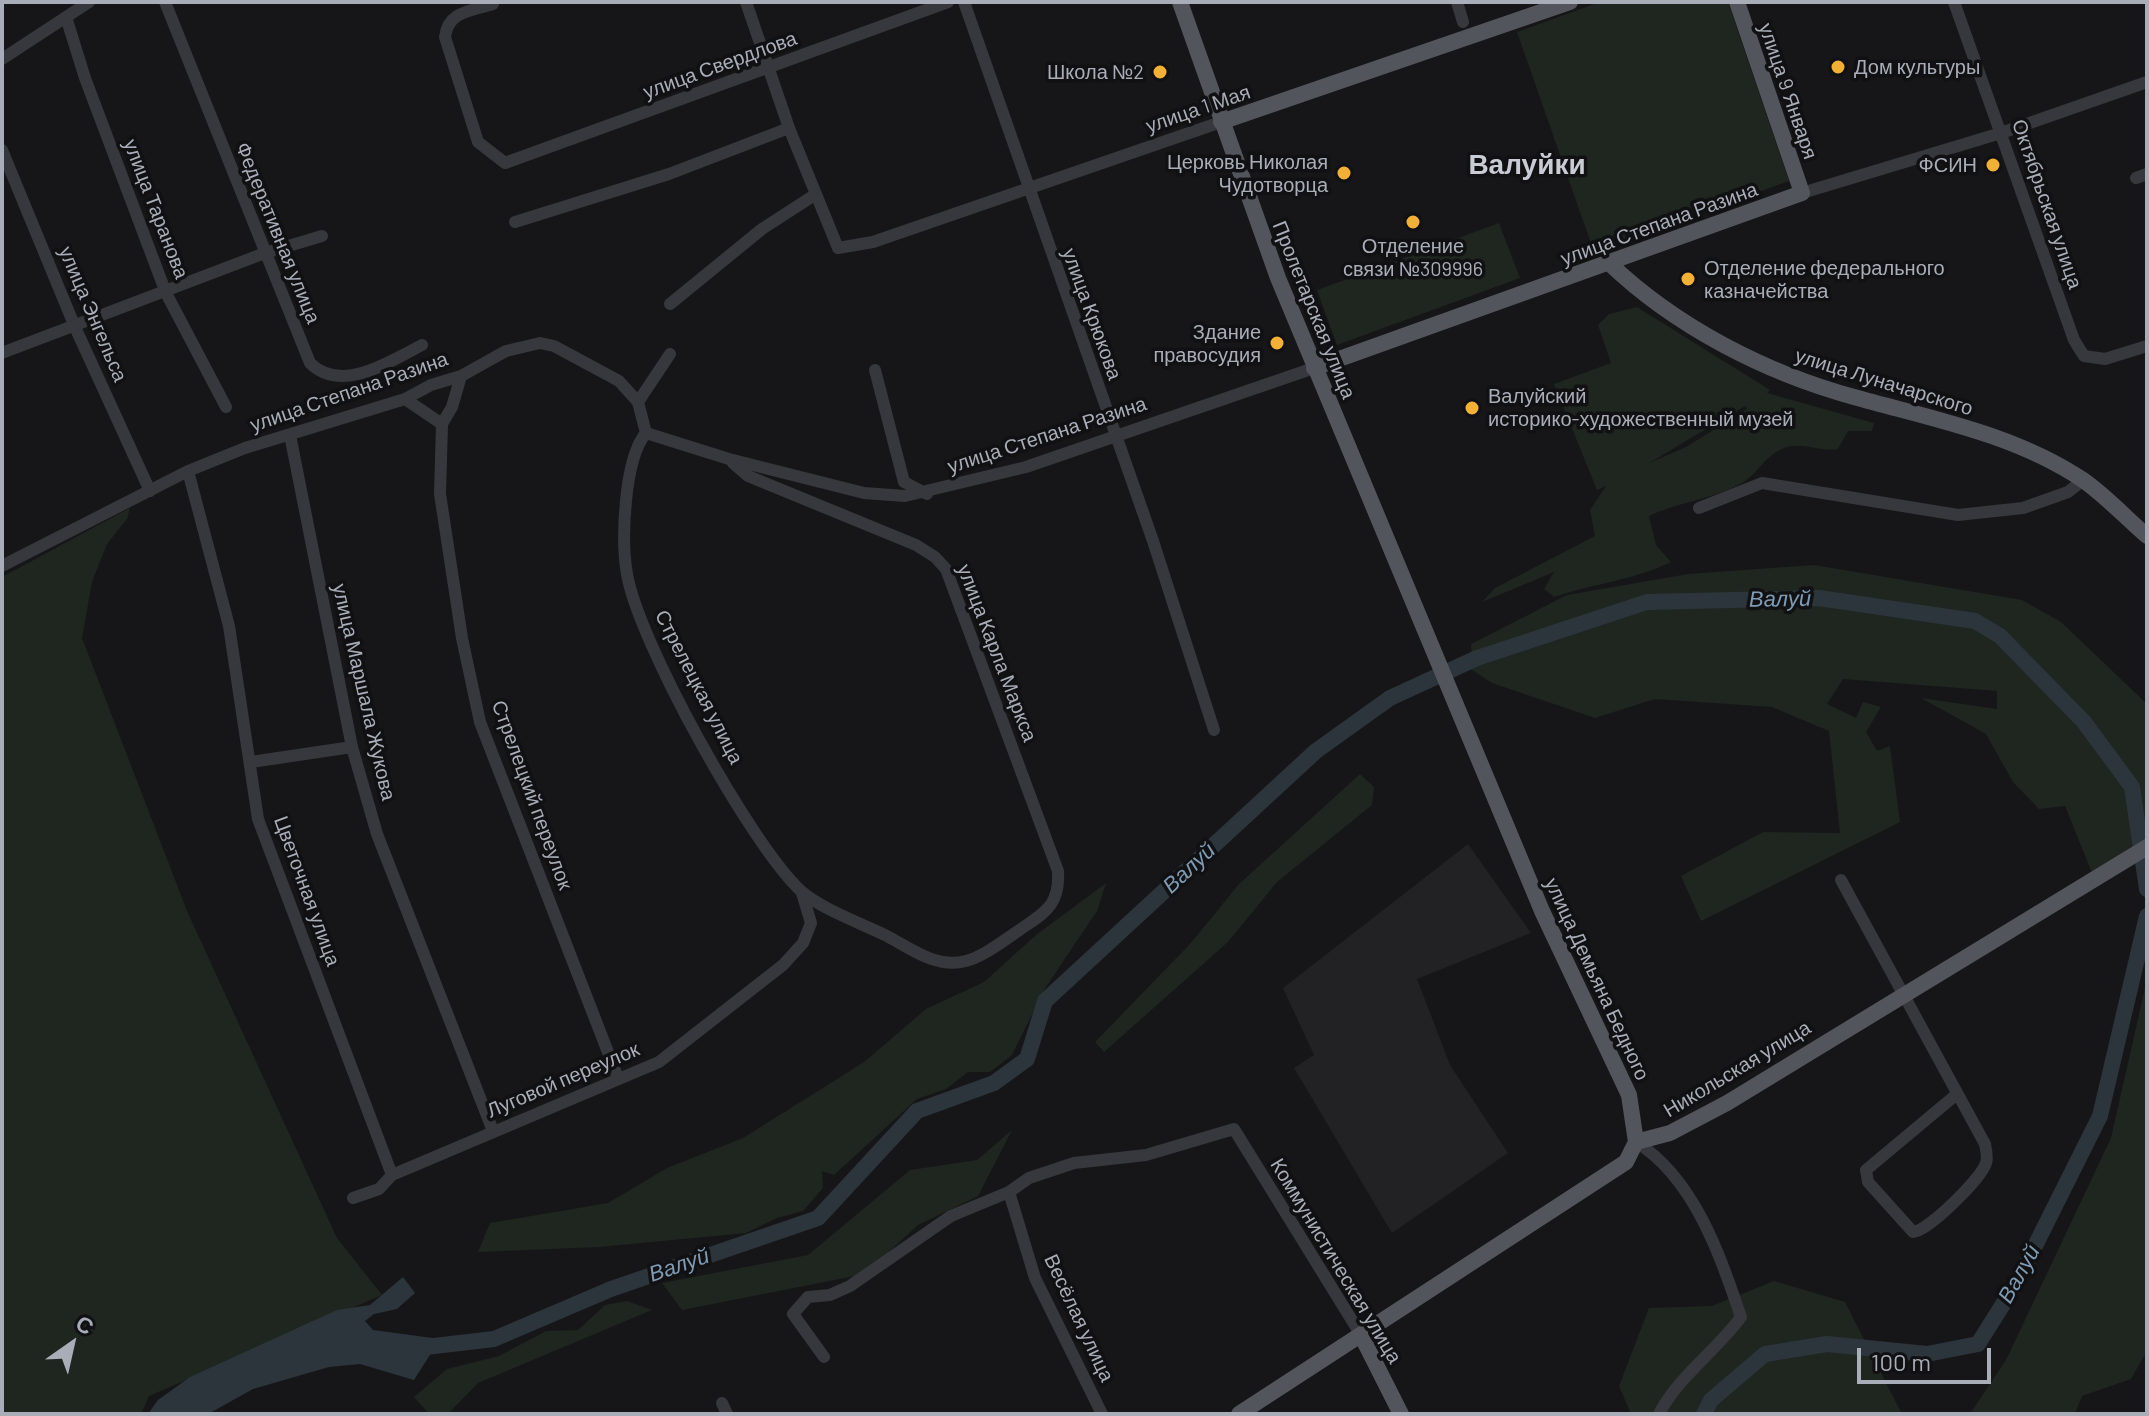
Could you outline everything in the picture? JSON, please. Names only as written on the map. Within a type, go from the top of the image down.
[{"type":"main road","name":"Пролетарская улица","points":[[1180,2],[1221,122],[1314,368],[1466,732]]},
{"type":"main road","name":"улица 1 Мая","points":[[1221,122],[1570,2]]},
{"type":"main road","name":"улица 9 Января","points":[[1737,2],[1802,193]]},
{"type":"main road","name":"улица Степана Разина","points":[[1314,368],[1802,193]]},
{"type":"main road","name":"улица Луначарского","points":[[1609,263],[1654,301],[1756,361],[1842,393],[1925,413],[1985,433],[2083,480],[2147,536]]},
{"type":"main road","name":"улица Демьяна Бедного","points":[[1466,732],[1542,911],[1629,1095],[1636,1142]]},
{"type":"main road","name":"Никольская улица","points":[[1636,1142],[1670,1133],[1727,1103],[2147,847]]},
{"type":"main road","points":[[1239,1414],[1626,1162],[1636,1142]]},
{"type":"main road","name":"Коммунистическая улица","points":[[1361,1335],[1401,1414]]},
{"type":"street","points":[[2,59],[89,2]]},
{"type":"street","name":"Федеративная улица","points":[[165,2],[310,363],[327,377],[338,378],[378,367],[422,345]]},
{"type":"street","points":[[670,304],[762,229],[816,194],[789,128],[746,2]]},
{"type":"street","name":"улица Свердлова","points":[[493,4],[453,16],[447,24],[445,37],[478,142],[505,163],[948,2]]},
{"type":"street","name":"улица Крюкова","points":[[964,2],[1214,730]]},
{"type":"street","points":[[1457,2],[1463,22]]},
{"type":"street","name":"Октябрьская улица","points":[[1954,2],[2074,340],[2084,356],[2105,359],[2147,346]]},
{"type":"street","name":"улица Таранова","points":[[66,17],[85,78],[166,293],[226,407]]},
{"type":"street","name":"улица Степана Разина","points":[[1802,193],[2001,133],[2147,82]]},
{"type":"street","name":"улица 1 Мая","points":[[816,194],[838,248],[873,242],[1221,122]]},
{"type":"street","points":[[515,222],[669,174],[789,128]]},
{"type":"street","name":"улица Энгельса","points":[[2,150],[75,327],[150,491]]},
{"type":"street","points":[[2,353],[265,253],[322,236]]},
{"type":"street","name":"улица Степана Разина","points":[[2,566],[188,471],[405,399],[431,385],[461,376],[506,351],[540,343],[554,346],[619,381],[638,402]]},
{"type":"street","points":[[646,433],[638,402],[670,354]]},
{"type":"street","name":"улица Степана Разина","points":[[646,433],[729,459],[864,493],[927,494],[1026,467],[1314,368]]},
{"type":"street","points":[[875,370],[904,482],[927,494]]},
{"type":"street","name":"Стрелецкий переулок","points":[[461,376],[452,407],[442,424],[440,494],[462,638],[480,722],[618,1078]]},
{"type":"street","points":[[405,399],[442,424]]},
{"type":"street","name":"Стрелецкая улица","points":[[646,433],[632,456],[627,511],[627,574],[643,624],[710,757],[763,844],[802,893]]},
{"type":"street","name":"улица Маршала Жукова","points":[[290,435],[352,747],[377,834],[493,1131]]},
{"type":"street","name":"улица Карла Маркса","points":[[729,459],[748,476],[916,545],[935,557],[946,569],[1058,871],[1059,891],[1049,910],[1005,940],[965,961],[940,962],[802,893]]},
{"type":"street","name":"Цветочная улица","points":[[188,471],[229,626],[258,819],[392,1175]]},
{"type":"street","points":[[1699,508],[1762,483],[1958,515],[2023,508],[2068,492],[2083,480]]},
{"type":"street","points":[[251,762],[352,747]]},
{"type":"street","points":[[1841,880],[1985,1144],[1986,1164],[1932,1224],[1923,1231],[1913,1232],[1868,1182],[1866,1170],[1957,1094]]},
{"type":"street","name":"Луговой переулок","points":[[353,1198],[379,1189],[392,1175],[659,1062],[783,965],[803,943],[811,923],[802,893]]},
{"type":"street","name":"Коммунистическая улица","points":[[1009,1192],[1029,1178],[1074,1163],[1146,1155],[1234,1129],[1361,1335]]},
{"type":"street","points":[[1636,1142],[1658,1156],[1697,1211],[1741,1317],[1720,1346],[1662,1408]]},
{"type":"street","points":[[824,1357],[793,1314],[797,1306],[808,1297],[830,1295],[850,1286],[951,1216],[1009,1192]]},
{"type":"street","name":"Весёлая улица","points":[[1009,1192],[1035,1278],[1102,1414]]},
{"type":"shaded area","points":[[1600,2],[1728,2],[1789,181],[1594,252],[1517,32]]},
{"type":"shaded area","points":[[1499,223],[1520,278],[1337,345],[1317,290]]},
{"type":"shaded area","points":[[1637,307],[1770,390],[1767,393],[1874,423],[1872,431],[1848,431],[1838,449],[1784,448],[1742,483],[1649,516],[1656,545],[1671,562],[1554,597],[1544,589],[1554,572],[1482,602],[1495,588],[1595,536],[1590,510],[1606,486],[1597,490],[1554,384],[1611,363],[1598,325],[1609,314]],"holes":[[[1745,406],[1747,409],[1686,447],[1649,463]]]},
{"type":"shaded area","points":[[130,508],[127,519],[107,544],[92,582],[82,638],[187,911],[337,1238],[382,1295],[149,1396],[141,1414],[2,1414],[2,577]]},
{"type":"shaded area","points":[[1814,565],[2022,600],[2061,622],[2147,704],[2147,840],[2092,873],[2065,806],[2039,809],[2013,782],[1986,734],[1921,698],[1997,709],[1997,691],[1843,679],[1827,704],[1856,718],[1863,702],[1881,707],[1866,732],[1877,751],[1890,746],[1900,822],[1701,921],[1681,876],[1763,832],[1840,833],[1829,731],[1772,707],[1655,699],[1595,718],[1492,683],[1472,670],[1471,644],[1567,595],[1688,574]]},
{"type":"shaded area","points":[[1360,774],[1374,787],[1372,805],[1277,882],[1228,942],[1104,1052],[1095,1042],[1190,944],[1239,884]]},
{"type":"shaded area","points":[[1468,844],[1531,933],[1417,979],[1450,1065],[1508,1153],[1392,1233],[1294,1068],[1314,1055],[1283,988]]},
{"type":"shaded area","points":[[1106,883],[1097,911],[1044,990],[1012,1055],[990,1072],[968,1072],[946,1089],[917,1099],[834,1175],[822,1171],[823,1188],[803,1211],[777,1218],[746,1233],[600,1247],[478,1252],[490,1223],[608,1203],[667,1168],[743,1138],[864,1062],[926,1009],[984,982],[1036,935]]},
{"type":"shaded area","points":[[2147,979],[2147,1351],[2131,1379],[2082,1396],[2075,1414],[1970,1414],[2006,1360],[2111,1138]]},
{"type":"shaded area","points":[[1012,1130],[978,1196],[918,1225],[865,1274],[682,1310],[662,1283],[808,1255],[910,1170],[977,1160]]},
{"type":"shaded area","points":[[403,1277],[415,1293],[397,1309],[374,1314],[365,1321],[373,1330],[440,1339],[414,1380],[360,1364],[329,1367],[253,1389],[208,1414],[148,1414],[158,1400],[190,1377],[337,1310],[370,1305]]},
{"type":"shaded area","points":[[1774,1281],[1845,1302],[1902,1414],[1631,1414],[1619,1386],[1649,1308],[1712,1306]]},
{"type":"shaded area","points":[[627,1301],[652,1310],[478,1383],[448,1414],[429,1414],[414,1397],[447,1369],[499,1356],[546,1331],[578,1330],[605,1305]]},
{"type":"waterway","name":"Валуй","points":[[417,1348],[494,1339],[611,1289],[818,1218],[917,1111],[994,1083],[1027,1059],[1045,1001],[1316,751],[1390,698],[1477,658],[1647,602],[1819,598],[1975,621],[2000,636],[2084,722],[2132,787],[2147,889]]},
{"type":"waterway","name":"Валуй","points":[[1704,1414],[1711,1400],[1765,1354],[1827,1344],[1927,1354],[1978,1344],[2017,1282],[2100,1116],[2147,916]]},
{"type":"place","name":"Дом культуры","points":[[1838,67]]},
{"type":"place","name":"Школа №2","points":[[1160,72]]},
{"type":"place","name":"ФСИН","points":[[1993,165]]},
{"type":"place","name":"Церковь Николая Чудотворца","points":[[1344,173]]},
{"type":"place","name":"Отделение связи №309996","points":[[1413,222]]},
{"type":"place","name":"Отделение федерального казначейства","points":[[1688,279]]},
{"type":"place","name":"Здание правосудия","points":[[1277,343]]},
{"type":"place","name":"Валуйский историко-художественный музей","points":[[1472,408]]},
{"type":"district","name":"Валуйки","points":[[1527,165]]}]
